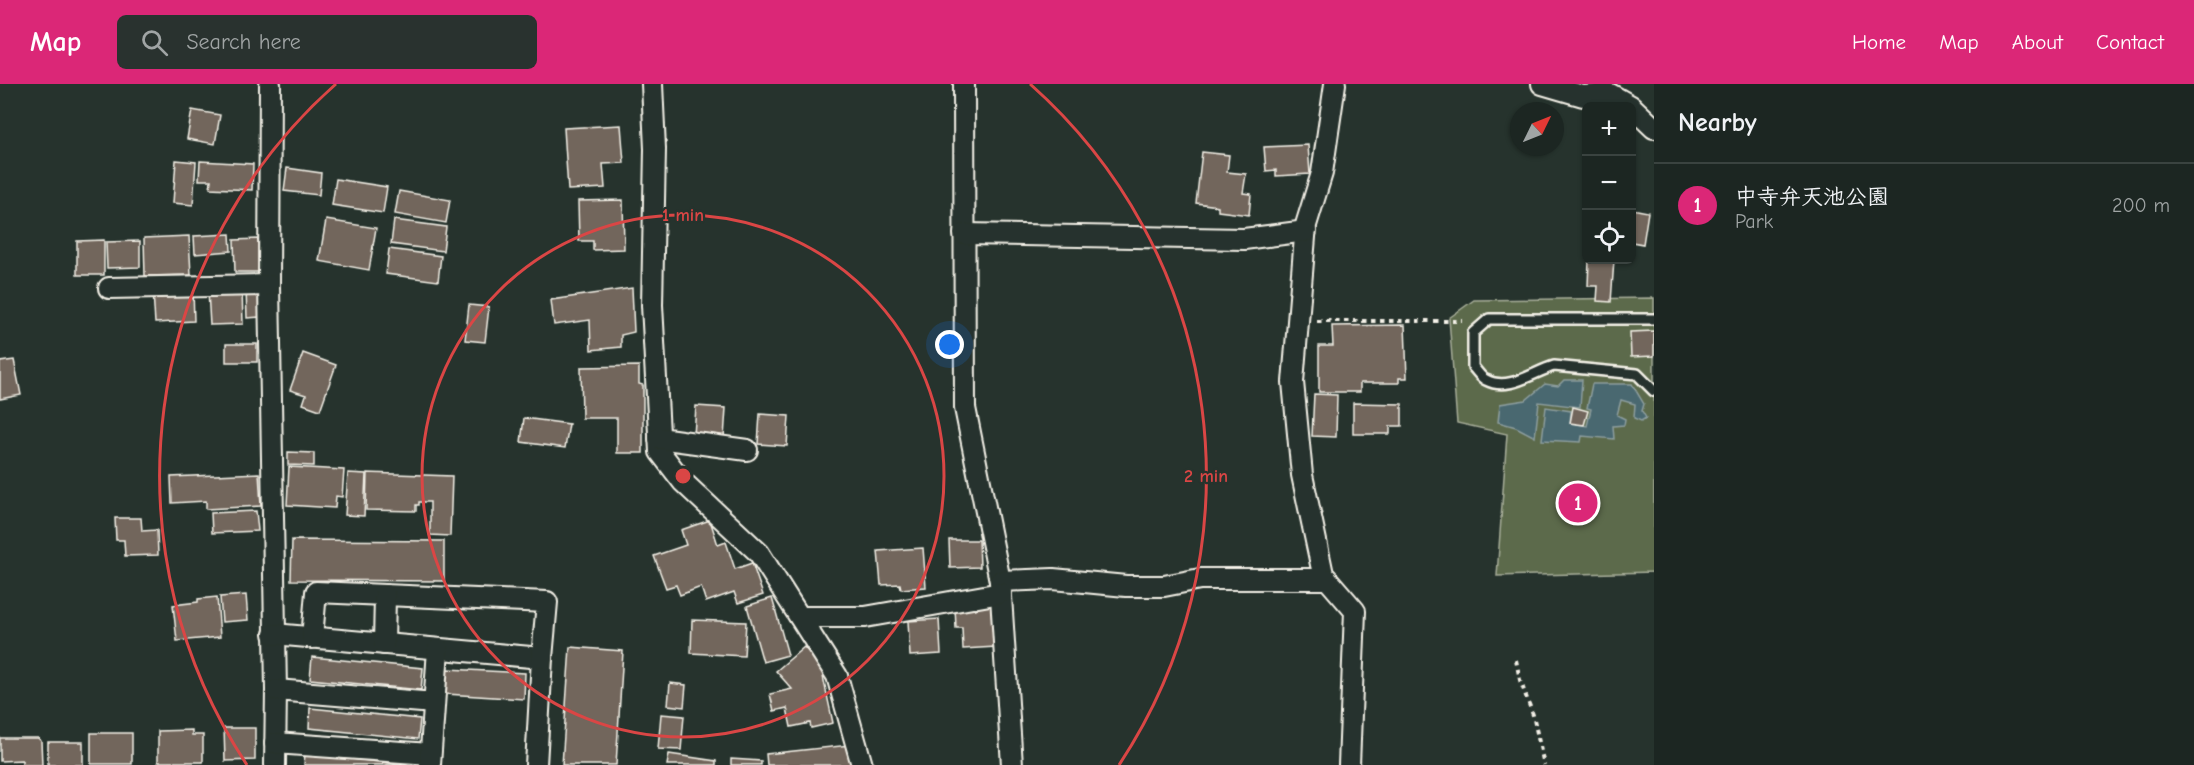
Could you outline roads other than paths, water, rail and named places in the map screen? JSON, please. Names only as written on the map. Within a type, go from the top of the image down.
[{"type":"street","points":[[270,84],[269,285],[276,690],[275,765]]},
{"type":"street","points":[[652,84],[655,149],[651,305],[660,452],[683,482],[759,553],[837,676],[862,765]]},
{"type":"street","points":[[964,84],[965,408],[1000,587],[1012,765]]},
{"type":"street","points":[[1335,84],[1322,173],[1306,231],[1293,382],[1302,476],[1323,574],[1355,611],[1349,765]]},
{"type":"street","points":[[1542,84],[1583,96],[1610,94],[1623,102]]},
{"type":"street","points":[[1636,112],[1654,128]]},
{"type":"street","points":[[964,234],[1244,239],[1306,231]]},
{"type":"street","points":[[109,288],[269,285]]},
{"type":"street","points":[[659,438],[747,450]]},
{"type":"street","points":[[800,617],[865,617],[1000,587],[1053,579],[1126,586],[1164,586],[1200,579],[1327,579]]},
{"type":"street","points":[[312,638],[316,592],[547,602],[536,765]]},
{"type":"street","points":[[384,644],[385,595]]},
{"type":"street","points":[[274,634],[542,658]]},
{"type":"street","points":[[275,743],[430,759],[438,649]]},
{"type":"street","points":[[276,690],[434,703]]},
{"type":"lane","points":[[1654,319],[1489,319],[1473,333],[1473,367],[1485,380],[1499,383],[1519,381],[1554,366],[1636,374],[1654,391]]},
{"type":"water","points":[[1564,380],[1582,380],[1580,407],[1539,402],[1535,437],[1516,427],[1498,422],[1500,404],[1526,400],[1545,384],[1558,386]]},
{"type":"water","points":[[1592,384],[1632,384],[1644,404],[1642,411],[1646,418],[1641,421],[1634,418],[1635,404],[1621,400],[1617,415],[1625,419],[1624,425],[1613,426],[1614,439],[1582,436],[1581,442],[1542,440],[1546,407],[1571,411],[1570,423],[1587,426],[1591,409],[1587,408]]},
{"type":"place","name":"中寺弁天池公園","points":[[1578,503]]}]
